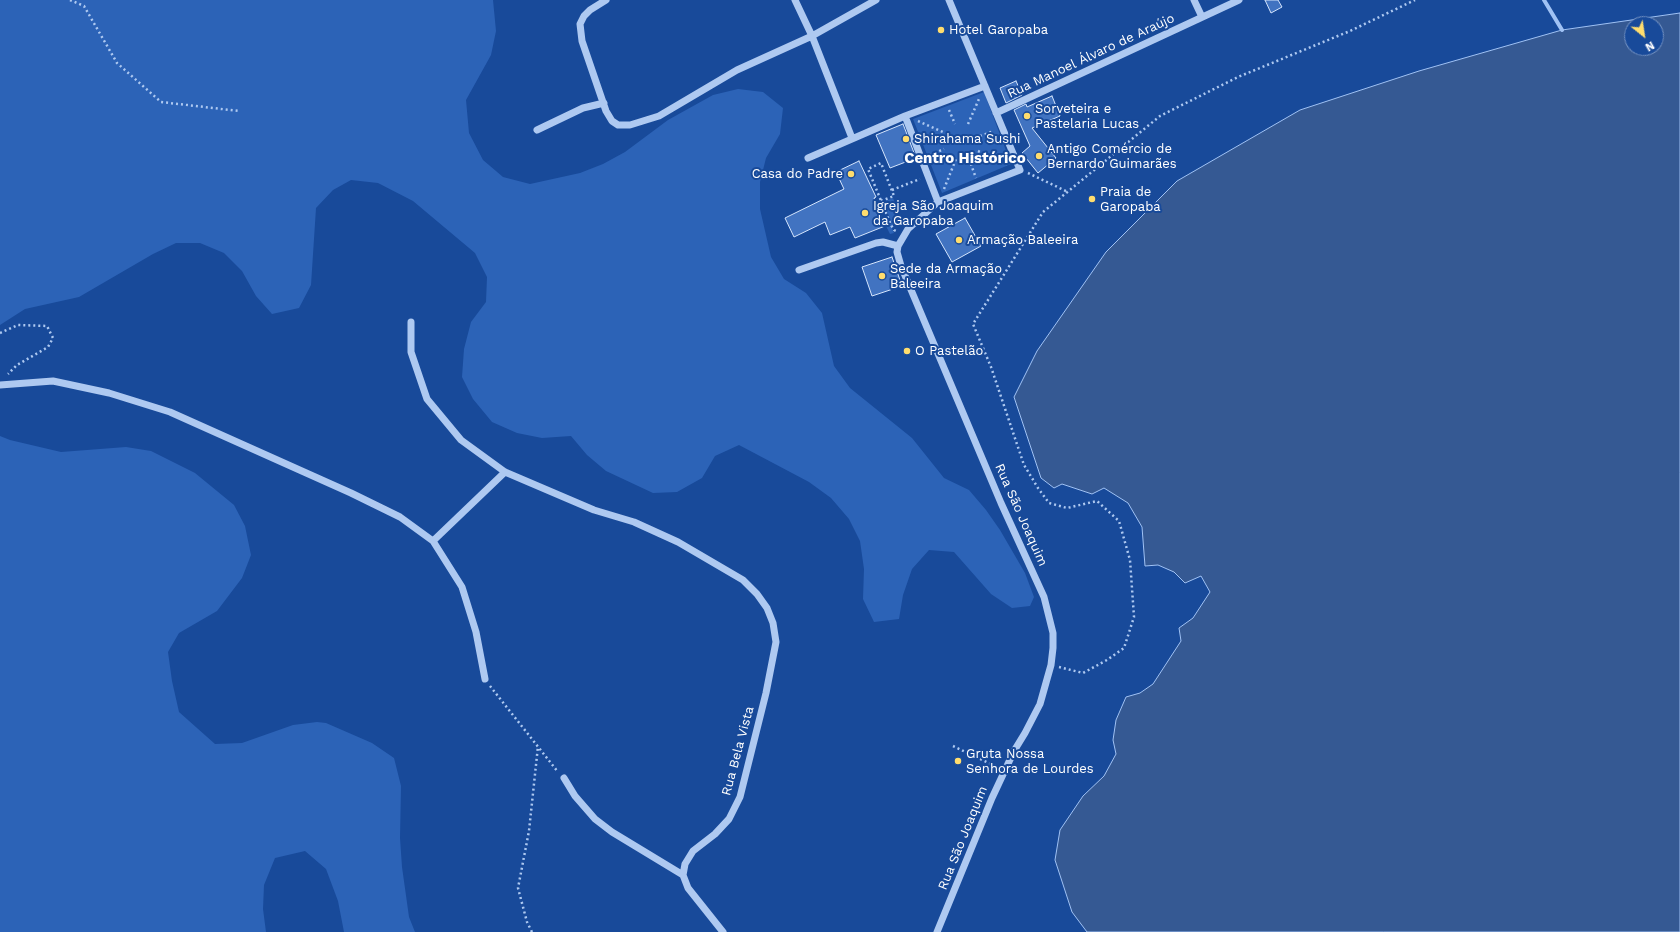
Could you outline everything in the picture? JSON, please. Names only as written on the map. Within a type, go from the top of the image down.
[{"type":"street","points":[[606,0],[590,10],[584,16],[580,24],[582,41],[606,111],[612,121],[618,125],[630,125],[644,122],[659,116],[751,63],[812,36],[876,0]]},
{"type":"street","points":[[795,0],[812,36],[852,138]]},
{"type":"street","points":[[799,270],[876,243],[883,242],[898,246],[908,229],[938,202],[1020,170],[949,0]]},
{"type":"street","points":[[1194,0],[1202,17]]},
{"type":"street","name":"Rua Manoel Álvaro de Araújo","points":[[996,113],[1239,0]]},
{"type":"street","points":[[808,158],[905,116],[985,86]]},
{"type":"street","points":[[537,130],[583,108],[604,103]]},
{"type":"street","points":[[905,116],[938,202]]},
{"type":"street","name":"Rua São Joaquim","points":[[898,246],[897,252],[901,266],[1001,503],[1044,597],[1054,633],[1051,666],[1040,704],[1004,771],[937,932]]},
{"type":"street","name":"Rua Bela Vista","points":[[411,322],[411,352],[427,399],[461,440],[505,472],[594,510],[634,522],[678,542],[743,580],[757,594],[767,608],[773,623],[776,642],[766,693],[740,797],[729,819],[715,834],[693,851],[685,864],[683,875]]},
{"type":"street","points":[[0,385],[53,381],[109,393],[170,412],[351,493],[400,517],[433,541],[462,587],[476,632],[485,680]]},
{"type":"street","points":[[433,541],[505,472]]},
{"type":"street","points":[[564,778],[575,796],[595,819],[612,832],[683,875],[688,888],[723,932]]},
{"type":"path","points":[[70,0],[84,6],[117,63],[161,102],[239,111]]},
{"type":"path","points":[[1051,666],[1083,673],[1107,660],[1124,648],[1134,617],[1130,560],[1119,521],[1097,501],[1067,508],[1050,503],[1038,488],[1024,465],[991,367],[973,324],[1043,212],[1160,116],[1238,77],[1350,32],[1415,0]]},
{"type":"path","points":[[968,124],[985,86]]},
{"type":"path","points":[[945,101],[955,124]]},
{"type":"path","points":[[905,116],[945,132]]},
{"type":"path","points":[[980,136],[1002,128]]},
{"type":"path","points":[[921,158],[944,149]]},
{"type":"path","points":[[978,151],[1068,192]]},
{"type":"path","points":[[969,159],[979,186]]},
{"type":"path","points":[[938,202],[956,160]]},
{"type":"path","points":[[881,201],[894,196],[881,163],[868,169],[881,201],[891,225]]},
{"type":"path","points":[[892,190],[928,176]]},
{"type":"path","points":[[0,332],[18,325],[47,326],[53,338],[48,347],[17,365],[4,378]]},
{"type":"path","points":[[485,680],[564,778]]},
{"type":"path","points":[[532,932],[527,922],[518,888],[529,831],[538,746]]},
{"type":"path","points":[[953,746],[1004,771]]},
{"type":"shaded area","points":[[0,0],[493,0],[496,31],[491,55],[466,100],[469,133],[483,160],[503,177],[530,184],[580,173],[603,164],[625,152],[668,120],[713,95],[738,89],[763,92],[783,108],[780,134],[766,158],[760,182],[760,209],[771,257],[784,279],[806,293],[822,313],[834,366],[850,388],[912,438],[944,478],[969,490],[986,510],[1000,530],[1025,573],[1034,597],[1030,606],[1012,608],[991,594],[954,552],[929,550],[912,569],[903,595],[899,619],[874,622],[863,599],[864,569],[860,541],[849,519],[831,498],[809,482],[739,445],[715,456],[702,478],[677,492],[653,493],[606,471],[587,455],[571,436],[542,438],[517,433],[492,422],[473,399],[462,377],[464,349],[471,322],[486,302],[487,277],[475,253],[413,201],[378,183],[351,180],[333,190],[316,208],[311,285],[299,308],[272,314],[256,296],[242,271],[224,253],[200,243],[176,243],[153,254],[79,297],[25,309],[0,325]]},
{"type":"shaded area","points":[[1680,13],[1680,932],[1087,932],[1072,912],[1055,860],[1060,830],[1083,796],[1104,776],[1116,754],[1113,740],[1116,720],[1126,697],[1140,693],[1153,684],[1181,641],[1179,628],[1193,618],[1210,592],[1201,576],[1185,583],[1174,572],[1158,565],[1145,566],[1142,527],[1128,503],[1104,488],[1092,494],[1062,484],[1054,488],[1041,478],[1014,397],[1037,351],[1106,252],[1177,181],[1300,110],[1419,71],[1562,30],[1624,21],[1624,56],[1664,56],[1664,16],[1659,16]]},
{"type":"shaded area","points":[[984,92],[1011,164],[942,193],[913,119]]},
{"type":"shaded area","points":[[893,198],[902,221],[891,226],[894,233],[890,234],[886,226],[892,223],[883,202]]},
{"type":"shaded area","points":[[0,436],[10,440],[61,452],[126,447],[151,451],[195,473],[234,505],[245,526],[251,555],[242,578],[217,611],[179,633],[168,652],[172,681],[179,712],[215,744],[242,743],[293,725],[317,722],[326,723],[372,743],[394,758],[401,786],[400,838],[402,867],[409,917],[415,932],[344,932],[338,901],[326,869],[305,851],[275,858],[264,885],[263,909],[266,932],[0,932]]},
{"type":"building","points":[[1265,0],[1278,0],[1282,7],[1271,13]]},
{"type":"building","points":[[1016,81],[1022,95],[1006,103],[1000,88]]},
{"type":"building","points":[[1052,96],[1060,116],[1032,128],[1056,158],[1038,173],[1022,153],[1030,146],[1014,110],[1026,104],[1027,107]]},
{"type":"building","points":[[903,124],[916,158],[890,168],[876,135]]},
{"type":"building","points":[[859,161],[876,197],[874,198],[885,226],[855,238],[850,227],[830,235],[825,222],[794,237],[785,218],[844,189],[836,172]]},
{"type":"building","name":"Armação Baleeira","points":[[965,218],[981,246],[952,262],[936,234]]},
{"type":"building","name":"Sede da Armação Baleeira","points":[[892,257],[902,286],[872,296],[862,267]]},
{"type":"waterway","points":[[1544,0],[1562,30]]},
{"type":"place","name":"Hotel Garopaba","points":[[941,30]]},
{"type":"place","name":"Sorveteira e Pastelaria Lucas","points":[[1027,116]]},
{"type":"place","name":"Shirahama Sushi","points":[[906,139]]},
{"type":"place","name":"Antigo Comércio de Bernardo Guimarães","points":[[1039,156]]},
{"type":"place","name":"Casa do Padre","points":[[851,174]]},
{"type":"place","name":"Praia de Garopaba","points":[[1092,199]]},
{"type":"place","name":"Igreja São Joaquim da Garopaba","points":[[865,213]]},
{"type":"place","name":"Armação Baleeira","points":[[959,240]]},
{"type":"place","name":"Sede da Armação Baleeira","points":[[882,276]]},
{"type":"place","name":"O Pastelão","points":[[907,351]]},
{"type":"place","name":"Gruta Nossa Senhora de Lourdes","points":[[958,761]]},
{"type":"district","name":"Centro Histórico","points":[[965,159]]}]
